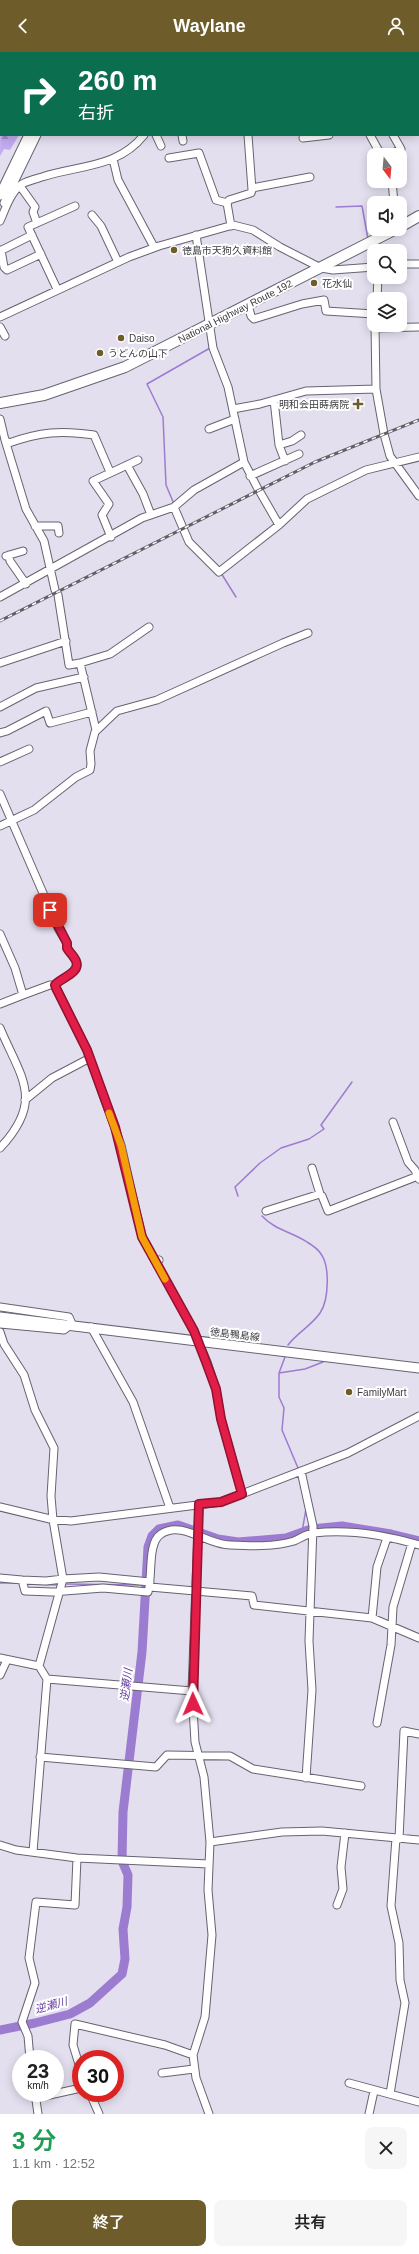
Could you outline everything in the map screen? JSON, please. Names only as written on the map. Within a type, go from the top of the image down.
[{"type":"highway","points":[[407,223],[419,216]]},
{"type":"highway","name":"National Highway Route 192","points":[[0,403],[44,395],[125,367],[383,236]]},
{"type":"highway","name":"National Highway Route 192","points":[[0,397],[71,385]]},
{"type":"main road","points":[[0,195],[30,136]]},
{"type":"main road","name":"徳島鴨島線","points":[[0,1317],[72,1324],[419,1368]]},
{"type":"street","points":[[0,215],[20,167],[36,136]]},
{"type":"street","points":[[0,221],[10,200],[20,186],[51,174],[113,159],[134,147],[143,136]]},
{"type":"street","points":[[156,136],[161,146]]},
{"type":"street","points":[[227,203],[229,200],[251,193],[252,188],[248,136]]},
{"type":"street","points":[[308,137],[318,136]]},
{"type":"street","points":[[371,136],[377,148]]},
{"type":"street","points":[[394,136],[400,148]]},
{"type":"street","points":[[169,158],[199,153],[216,200],[227,203]]},
{"type":"street","points":[[113,159],[118,180],[154,248]]},
{"type":"street","points":[[252,188],[310,177]]},
{"type":"street","points":[[20,186],[36,207],[33,212],[37,223]]},
{"type":"street","points":[[30,199],[38,195]]},
{"type":"street","points":[[227,203],[231,226]]},
{"type":"street","points":[[57,290],[28,227],[75,206]]},
{"type":"street","points":[[92,215],[101,226],[118,262]]},
{"type":"street","points":[[0,317],[118,262],[154,248],[231,226],[240,226],[254,230],[280,247],[321,268],[333,270],[367,268]]},
{"type":"street","points":[[32,235],[1,250],[4,267],[7,270],[41,254]]},
{"type":"street","points":[[196,235],[213,348],[228,387],[244,462],[250,476],[279,525]]},
{"type":"street","points":[[407,264],[419,264]]},
{"type":"street","points":[[248,305],[251,316],[254,319],[302,304],[324,300],[326,311],[367,314]]},
{"type":"street","points":[[0,327],[5,336]]},
{"type":"street","points":[[407,327],[419,327]]},
{"type":"street","points":[[374,332],[376,389],[384,434],[390,456],[419,496]]},
{"type":"street","points":[[233,409],[306,391],[376,389]]},
{"type":"street","points":[[274,400],[278,445],[285,460]]},
{"type":"street","points":[[0,419],[4,440],[26,510],[44,541],[66,641],[69,665],[110,654],[149,627]]},
{"type":"street","points":[[209,429],[235,420]]},
{"type":"street","points":[[4,440],[9,443],[33,434],[53,432],[94,435],[110,472]]},
{"type":"street","points":[[278,445],[292,441],[301,435]]},
{"type":"street","points":[[250,476],[299,454]]},
{"type":"street","points":[[175,507],[189,542],[219,572],[279,525],[307,499],[366,470],[419,457]]},
{"type":"street","points":[[111,537],[102,515],[109,504],[93,481],[138,460]]},
{"type":"street","points":[[0,597],[50,571],[142,518],[175,507],[194,490],[244,462]]},
{"type":"street","points":[[127,465],[143,494],[151,515]]},
{"type":"street","points":[[35,526],[58,526],[59,533]]},
{"type":"street","points":[[23,550],[7,555],[26,584]]},
{"type":"street","points":[[96,730],[117,711],[157,700],[308,633]]},
{"type":"street","points":[[0,663],[66,641]]},
{"type":"street","points":[[0,826],[34,810],[76,777],[90,770],[90,752],[96,730],[80,663]]},
{"type":"street","points":[[0,707],[36,688],[84,677]]},
{"type":"street","points":[[0,733],[7,731],[46,711],[50,723],[92,712]]},
{"type":"street","points":[[0,762],[28,749]]},
{"type":"street","points":[[0,794],[59,930],[67,943],[67,948],[76,961],[76,968],[72,973],[59,980],[55,985],[50,985],[0,1004]]},
{"type":"street","points":[[0,934],[15,968],[23,995]]},
{"type":"street","points":[[55,985],[90,1058],[121,1145],[142,1237],[158,1261],[197,1340],[216,1389],[221,1419],[242,1494]]},
{"type":"street","points":[[0,1028],[26,1089],[25,1100],[16,1128],[0,1148]]},
{"type":"street","points":[[25,1100],[52,1078],[90,1058]]},
{"type":"street","points":[[312,1168],[320,1194],[328,1210],[418,1174],[408,1162],[394,1122]]},
{"type":"street","points":[[266,1211],[320,1194]]},
{"type":"street","points":[[0,1307],[69,1317],[72,1324],[64,1330],[0,1324]]},
{"type":"street","points":[[91,1327],[133,1402],[170,1508]]},
{"type":"street","points":[[0,1332],[4,1344],[24,1375],[35,1410],[54,1448],[51,1496],[61,1585],[39,1666],[47,1679],[33,1852]]},
{"type":"street","points":[[0,1507],[53,1520],[71,1521],[221,1502],[348,1453],[419,1416]]},
{"type":"street","points":[[301,1471],[313,1530],[309,1641],[312,1690],[306,1778]]},
{"type":"street","points":[[199,1504],[192,1692],[195,1742],[204,1777],[210,1842],[208,1890],[212,1935],[205,2017],[193,2056],[194,2069],[209,2114]]},
{"type":"street","points":[[147,1586],[152,1546],[159,1535],[172,1529],[180,1529],[198,1535],[208,1542],[225,1545],[244,1546],[285,1542],[313,1530],[346,1531],[415,1544],[393,1607],[391,1644],[377,1723]]},
{"type":"street","points":[[372,1618],[377,1567],[387,1538]]},
{"type":"street","points":[[23,1583],[25,1591],[99,1577],[147,1586],[252,1596],[254,1605],[311,1610],[372,1618],[419,1638]]},
{"type":"street","points":[[0,1578],[23,1583],[46,1581],[61,1585],[103,1588],[147,1586]]},
{"type":"street","points":[[0,1675],[4,1659],[39,1666]]},
{"type":"street","points":[[47,1679],[192,1692]]},
{"type":"street","points":[[390,2094],[405,2003],[400,1980],[399,1943],[391,1906],[404,1731],[419,1734]]},
{"type":"street","points":[[40,1757],[156,1767],[166,1754],[230,1756],[253,1769],[361,1786]]},
{"type":"street","points":[[210,1842],[282,1832],[345,1833],[419,1840]]},
{"type":"street","points":[[337,1905],[343,1889],[341,1867],[345,1833]]},
{"type":"street","points":[[0,1845],[33,1852],[77,1858],[122,1859],[156,1863],[209,1864]]},
{"type":"street","points":[[28,2050],[22,2022],[35,1983],[29,1958],[36,1902],[75,1905],[77,1858]]},
{"type":"street","points":[[75,2050],[73,2045],[75,2024],[165,2045],[193,2056]]},
{"type":"street","points":[[162,2073],[194,2069]]},
{"type":"street","points":[[349,2083],[419,2102]]},
{"type":"street","points":[[369,2114],[374,2091]]},
{"type":"street","points":[[36,2102],[38,2114]]},
{"type":"street","points":[[94,2102],[99,2114]]},
{"type":"green space","points":[[0,136],[18,136],[10,150],[4,149],[0,156]]},
{"type":"waterway","points":[[336,207],[362,206],[368,239]]},
{"type":"waterway","points":[[174,504],[166,485],[163,417],[147,384],[210,348]]},
{"type":"waterway","points":[[221,573],[236,597]]},
{"type":"waterway","points":[[238,1196],[235,1187],[260,1163],[281,1148],[309,1139],[324,1129],[321,1125],[352,1082]]},
{"type":"waterway","points":[[262,1216],[272,1225],[315,1247],[324,1259],[326,1266],[327,1292],[323,1307],[316,1318],[288,1345]]},
{"type":"waterway","points":[[285,1357],[279,1373],[279,1397],[284,1408],[282,1430],[298,1468]]},
{"type":"waterway","points":[[279,1373],[305,1369],[323,1362]]},
{"type":"waterway","points":[[302,1532],[306,1509]]},
{"type":"waterway","name":"逆瀬川","points":[[0,2030],[70,2014],[90,2003],[122,1974],[125,1959],[123,1929],[127,1907],[128,1875],[122,1861],[123,1812],[142,1652],[148,1547],[152,1536],[159,1529],[178,1525],[218,1539],[238,1542],[286,1538],[311,1529],[342,1526],[391,1534],[419,1541]]},
{"type":"waterway","points":[[0,1583],[21,1583]]},
{"type":"waterway","points":[[26,1584],[59,1585]]},
{"type":"waterway","points":[[64,1584],[144,1585]]},
{"type":"railway","points":[[0,621],[315,462],[419,420]]},
{"type":"slow traffic","points":[[109,1113],[121,1145],[142,1237],[165,1279]]},
{"type":"place","name":"徳島市天狗久資料館","points":[[174,250]]},
{"type":"place","name":"花水仙","points":[[314,283]]},
{"type":"place","name":"Daiso","points":[[121,338]]},
{"type":"place","name":"うどんの山下","points":[[100,353]]},
{"type":"place","name":"明和会田蒔病院","points":[[358,404]]},
{"type":"place","name":"FamilyMart","points":[[349,1392]]},
{"type":"route","points":[[50,910],[67,943],[67,948],[76,961],[76,968],[72,973],[59,980],[55,985],[87,1050],[115,1127],[121,1145],[142,1237],[194,1331],[216,1389],[221,1419],[242,1494],[221,1502],[199,1504],[192,1692],[193,1704]]}]
